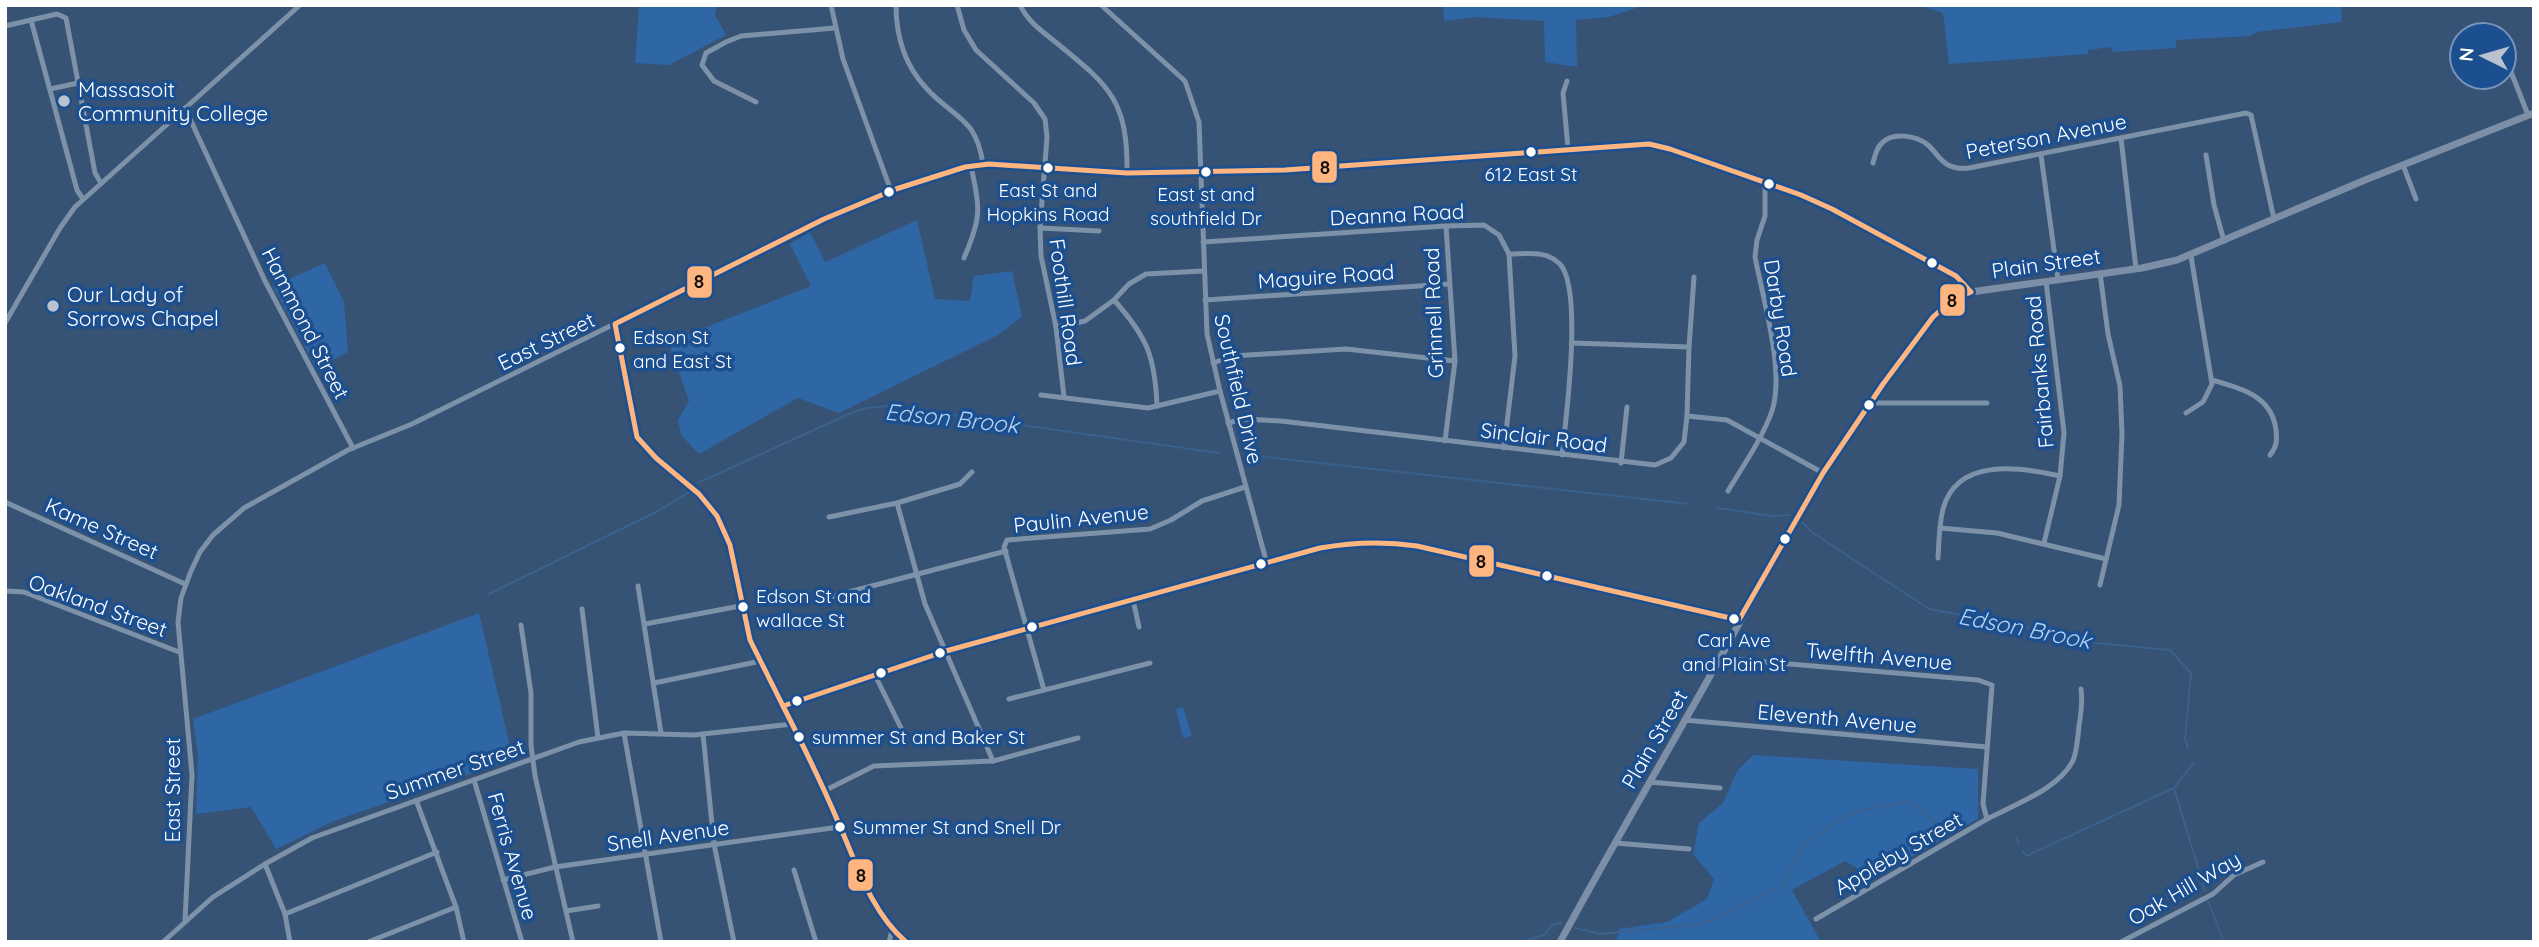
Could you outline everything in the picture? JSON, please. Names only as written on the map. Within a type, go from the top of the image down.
[{"type":"main road","name":"Plain Street","points":[[1560,942],[1823,473],[1929,321],[1952,300],[1970,292],[2136,269],[2190,256],[2403,165],[2531,114]]},
{"type":"street","points":[[5,323],[60,228],[83,200],[300,5]]},
{"type":"street","points":[[831,5],[843,59],[891,191]]},
{"type":"street","points":[[896,5],[899,35],[908,62],[929,91],[960,116],[975,134],[981,148],[983,164]]},
{"type":"street","name":"Foothill Road","points":[[957,5],[964,30],[976,50],[1043,114],[1047,130],[1040,228],[1041,256],[1056,327],[1064,397]]},
{"type":"street","points":[[1020,5],[1030,21],[1092,74],[1115,100],[1125,126],[1127,173]]},
{"type":"street","name":"Southfield Drive","points":[[1101,5],[1185,81],[1199,122],[1207,334],[1267,564]]},
{"type":"street","points":[[5,26],[57,14],[65,17],[95,173],[101,183]]},
{"type":"street","points":[[31,20],[83,200]]},
{"type":"street","points":[[756,102],[715,81],[704,68],[702,59],[709,51],[736,38],[835,27]]},
{"type":"street","points":[[1567,81],[1563,93],[1568,148]]},
{"type":"street","points":[[50,89],[78,83]]},
{"type":"street","points":[[2518,85],[2531,114]]},
{"type":"street","name":"Hammond Street","points":[[184,108],[265,281],[353,448]]},
{"type":"street","name":"Peterson Avenue","points":[[1873,163],[1879,145],[1889,138],[1918,139],[1944,162],[1962,169],[2248,113],[2251,115],[2274,219]]},
{"type":"street","points":[[2120,138],[2136,269]]},
{"type":"street","name":"East Street","points":[[185,921],[192,775],[178,622],[185,584],[200,552],[220,526],[231,516],[353,448],[412,424],[799,231],[891,191],[941,173],[983,164],[1127,173],[1285,170],[1649,144],[1765,181],[1832,209],[1956,276],[1970,292]]},
{"type":"street","points":[[2042,155],[2058,279]]},
{"type":"street","points":[[2206,155],[2214,205],[2224,242]]},
{"type":"street","points":[[2403,165],[2416,199]]},
{"type":"street","points":[[964,258],[979,216],[971,166]]},
{"type":"street","name":"Darby Road","points":[[1728,491],[1771,413],[1777,382],[1755,257],[1765,216],[1765,181]]},
{"type":"street","name":"Deanna Road","points":[[1203,242],[1484,225],[1499,235],[1509,254]]},
{"type":"street","name":"Grinnell Road","points":[[1445,441],[1455,361],[1446,226]]},
{"type":"street","points":[[1040,228],[1099,231]]},
{"type":"street","points":[[1504,447],[1515,356],[1509,254],[1545,253],[1561,265],[1568,280],[1573,344],[1562,455]]},
{"type":"street","points":[[2186,413],[2203,402],[2212,380],[2190,256]]},
{"type":"street","points":[[1056,327],[1085,321],[1114,300],[1129,284],[1146,274],[1203,271]]},
{"type":"street","points":[[2100,273],[2108,334],[2120,386],[2122,434],[2121,492],[2100,585]]},
{"type":"street","name":"Sinclair Road","points":[[1228,422],[1243,419],[1281,421],[1655,465],[1671,458],[1684,442],[1694,277]]},
{"type":"street","name":"Fairbanks Road","points":[[2044,543],[2060,476],[2064,441],[2046,281]]},
{"type":"street","name":"Maguire Road","points":[[1205,300],[1449,284]]},
{"type":"street","points":[[1114,300],[1138,327],[1145,341],[1156,380],[1157,407]]},
{"type":"street","points":[[615,324],[637,437],[646,450],[701,495],[718,517],[729,544],[740,606],[750,640],[824,791],[876,906],[892,930],[906,942]]},
{"type":"street","points":[[1573,344],[1689,347]]},
{"type":"street","points":[[1213,363],[1233,356],[1346,349],[1455,361]]},
{"type":"street","points":[[2212,380],[2254,395],[2266,403],[2273,416],[2276,431],[2276,443],[2270,455]]},
{"type":"street","points":[[1041,395],[1149,408],[1220,391]]},
{"type":"street","points":[[1870,403],[1987,403]]},
{"type":"street","points":[[1621,463],[1627,407]]},
{"type":"street","points":[[1687,416],[1727,420],[1823,473]]},
{"type":"street","points":[[1938,558],[1943,508],[1958,484],[1978,471],[2027,470],[2060,476]]},
{"type":"street","points":[[829,517],[897,503],[960,484],[972,472]]},
{"type":"street","name":"Paulin Avenue","points":[[1006,551],[1004,544],[1010,538],[1150,529],[1171,520],[1202,500],[1245,487]]},
{"type":"street","name":"Kame Street","points":[[5,502],[185,584]]},
{"type":"street","points":[[897,503],[916,575],[993,761]]},
{"type":"street","points":[[1940,528],[1997,533],[2106,559]]},
{"type":"street","points":[[783,706],[874,673],[946,651],[1356,541],[1396,542],[1739,620]]},
{"type":"street","points":[[822,599],[1006,551],[1044,690]]},
{"type":"street","points":[[638,586],[661,733]]},
{"type":"street","name":"Oakland Street","points":[[5,591],[24,592],[179,652]]},
{"type":"street","points":[[1133,600],[1139,628]]},
{"type":"street","points":[[645,624],[740,606]]},
{"type":"street","points":[[582,609],[598,738]]},
{"type":"street","points":[[521,625],[531,694],[533,759],[542,811],[573,942]]},
{"type":"street","name":"Twelfth Avenue","points":[[1720,658],[1979,680],[1992,685]]},
{"type":"street","points":[[654,683],[761,661]]},
{"type":"street","points":[[1009,699],[1150,663]]},
{"type":"street","points":[[874,673],[901,728]]},
{"type":"street","name":"Appleby Street","points":[[1816,919],[1987,819],[1983,804],[1992,685]]},
{"type":"street","points":[[1987,819],[2056,782],[2069,767],[2074,759],[2078,735],[2081,689]]},
{"type":"street","name":"Eleventh Avenue","points":[[1684,720],[1987,747]]},
{"type":"street","name":"Summer Street","points":[[163,942],[204,903],[265,864],[321,834],[533,759],[598,738],[624,733],[703,734],[792,724]]},
{"type":"street","points":[[624,733],[662,942]]},
{"type":"street","points":[[703,734],[714,844],[734,942]]},
{"type":"street","points":[[824,791],[874,766],[993,761],[1078,738]]},
{"type":"street","name":"Ferris Avenue","points":[[474,780],[522,942]]},
{"type":"street","points":[[1649,782],[1720,788]]},
{"type":"street","points":[[416,800],[456,907],[464,942]]},
{"type":"street","name":"Snell Avenue","points":[[503,880],[555,867],[839,827]]},
{"type":"street","points":[[1615,843],[1689,849]]},
{"type":"street","points":[[285,914],[437,852]]},
{"type":"street","name":"Oak Hill Way","points":[[2121,942],[2213,894],[2234,875],[2263,862]]},
{"type":"street","points":[[265,864],[285,914],[290,942]]},
{"type":"street","points":[[794,870],[816,942]]},
{"type":"street","points":[[566,911],[598,906]]},
{"type":"street","points":[[368,942],[456,907]]},
{"type":"street","points":[[889,942],[892,930]]},
{"type":"shaded area","points":[[639,5],[717,5],[715,15],[726,35],[669,65],[635,63]]},
{"type":"shaded area","points":[[1443,5],[1645,5],[1609,17],[1576,20],[1577,67],[1545,62],[1544,21],[1476,17],[1444,21]]},
{"type":"shaded area","points":[[1918,5],[2341,5],[2342,22],[2257,32],[2250,36],[2176,40],[2176,48],[2112,52],[2111,47],[2088,50],[2088,54],[1949,64],[1943,13]]},
{"type":"shaded area","points":[[917,220],[935,299],[970,301],[974,276],[1012,271],[1022,317],[998,335],[839,413],[798,398],[699,454],[681,435],[678,420],[689,401],[668,342],[811,286],[790,244],[810,232],[825,262]]},
{"type":"shaded area","points":[[325,263],[344,302],[348,352],[316,368],[273,286]]},
{"type":"shaded area","points":[[479,613],[513,759],[334,821],[276,849],[251,807],[196,814],[198,755],[193,719]]},
{"type":"shaded area","points":[[1183,707],[1192,736],[1183,738],[1176,709]]},
{"type":"shaded area","points":[[1753,755],[1978,769],[1978,819],[1874,878],[1845,861],[1792,890],[1821,942],[1616,942],[1619,929],[1667,922],[1707,899],[1714,879],[1693,854],[1699,823],[1723,803],[1737,771]]},
{"type":"waterway","name":"Edson Brook","points":[[698,483],[851,413],[888,406],[1219,453]]},
{"type":"waterway","name":"Edson Brook","points":[[1246,452],[1256,456],[1689,504]]},
{"type":"waterway","name":"Edson Brook","points":[[489,594],[658,511],[688,493]]},
{"type":"waterway","name":"Edson Brook","points":[[1718,508],[1772,516],[1789,515]]},
{"type":"waterway","name":"Edson Brook","points":[[1802,522],[1813,533],[1929,609],[2075,636],[2096,643],[2170,650],[2191,673],[2185,739],[2188,748]]},
{"type":"waterway","name":"Edson Brook","points":[[2194,762],[2174,788],[2205,891]]},
{"type":"waterway","points":[[2023,851],[2026,856],[2174,788]]},
{"type":"waterway","points":[[1575,928],[1601,934],[1702,924],[1781,887],[1804,844],[1851,813],[1907,801],[1941,826]]},
{"type":"waterway","points":[[2016,838],[2019,843]]},
{"type":"waterway","name":"Edson Brook","points":[[2208,901],[2224,942]]},
{"type":"waterway","points":[[1521,942],[1544,935],[1553,924],[1562,923]]},
{"type":"transit line","name":"8","points":[[1649,144],[1801,195],[1832,209],[1956,276],[1971,292],[1952,300],[1933,317],[1883,384],[1823,473],[1739,620],[1417,546],[1344,544],[1320,548],[946,651],[783,706],[750,640],[730,545],[717,516],[699,494],[656,458],[637,437],[615,324],[824,219],[896,189],[965,167],[989,164],[1127,173],[1285,170],[1649,144]]},
{"type":"transit line","name":"8","points":[[783,706],[826,794],[866,887],[883,917],[906,942]]},
{"type":"place","name":"Massasoit Community College","points":[[64,101]]},
{"type":"place","name":"612 East St","points":[[1531,152]]},
{"type":"place","name":"East St and Hopkins Road","points":[[1048,168]]},
{"type":"place","name":"East st and southfield Dr","points":[[1206,172]]},
{"type":"place","name":"Our Lady of Sorrows Chapel","points":[[53,306]]},
{"type":"place","name":"Edson St and East St","points":[[620,348]]},
{"type":"place","name":"Edson St and wallace St","points":[[743,607]]},
{"type":"place","name":"Carl Ave and Plain St","points":[[1734,619]]},
{"type":"place","name":"summer St and Baker St","points":[[799,737]]},
{"type":"place","name":"Summer St and Snell Dr","points":[[840,827]]}]
